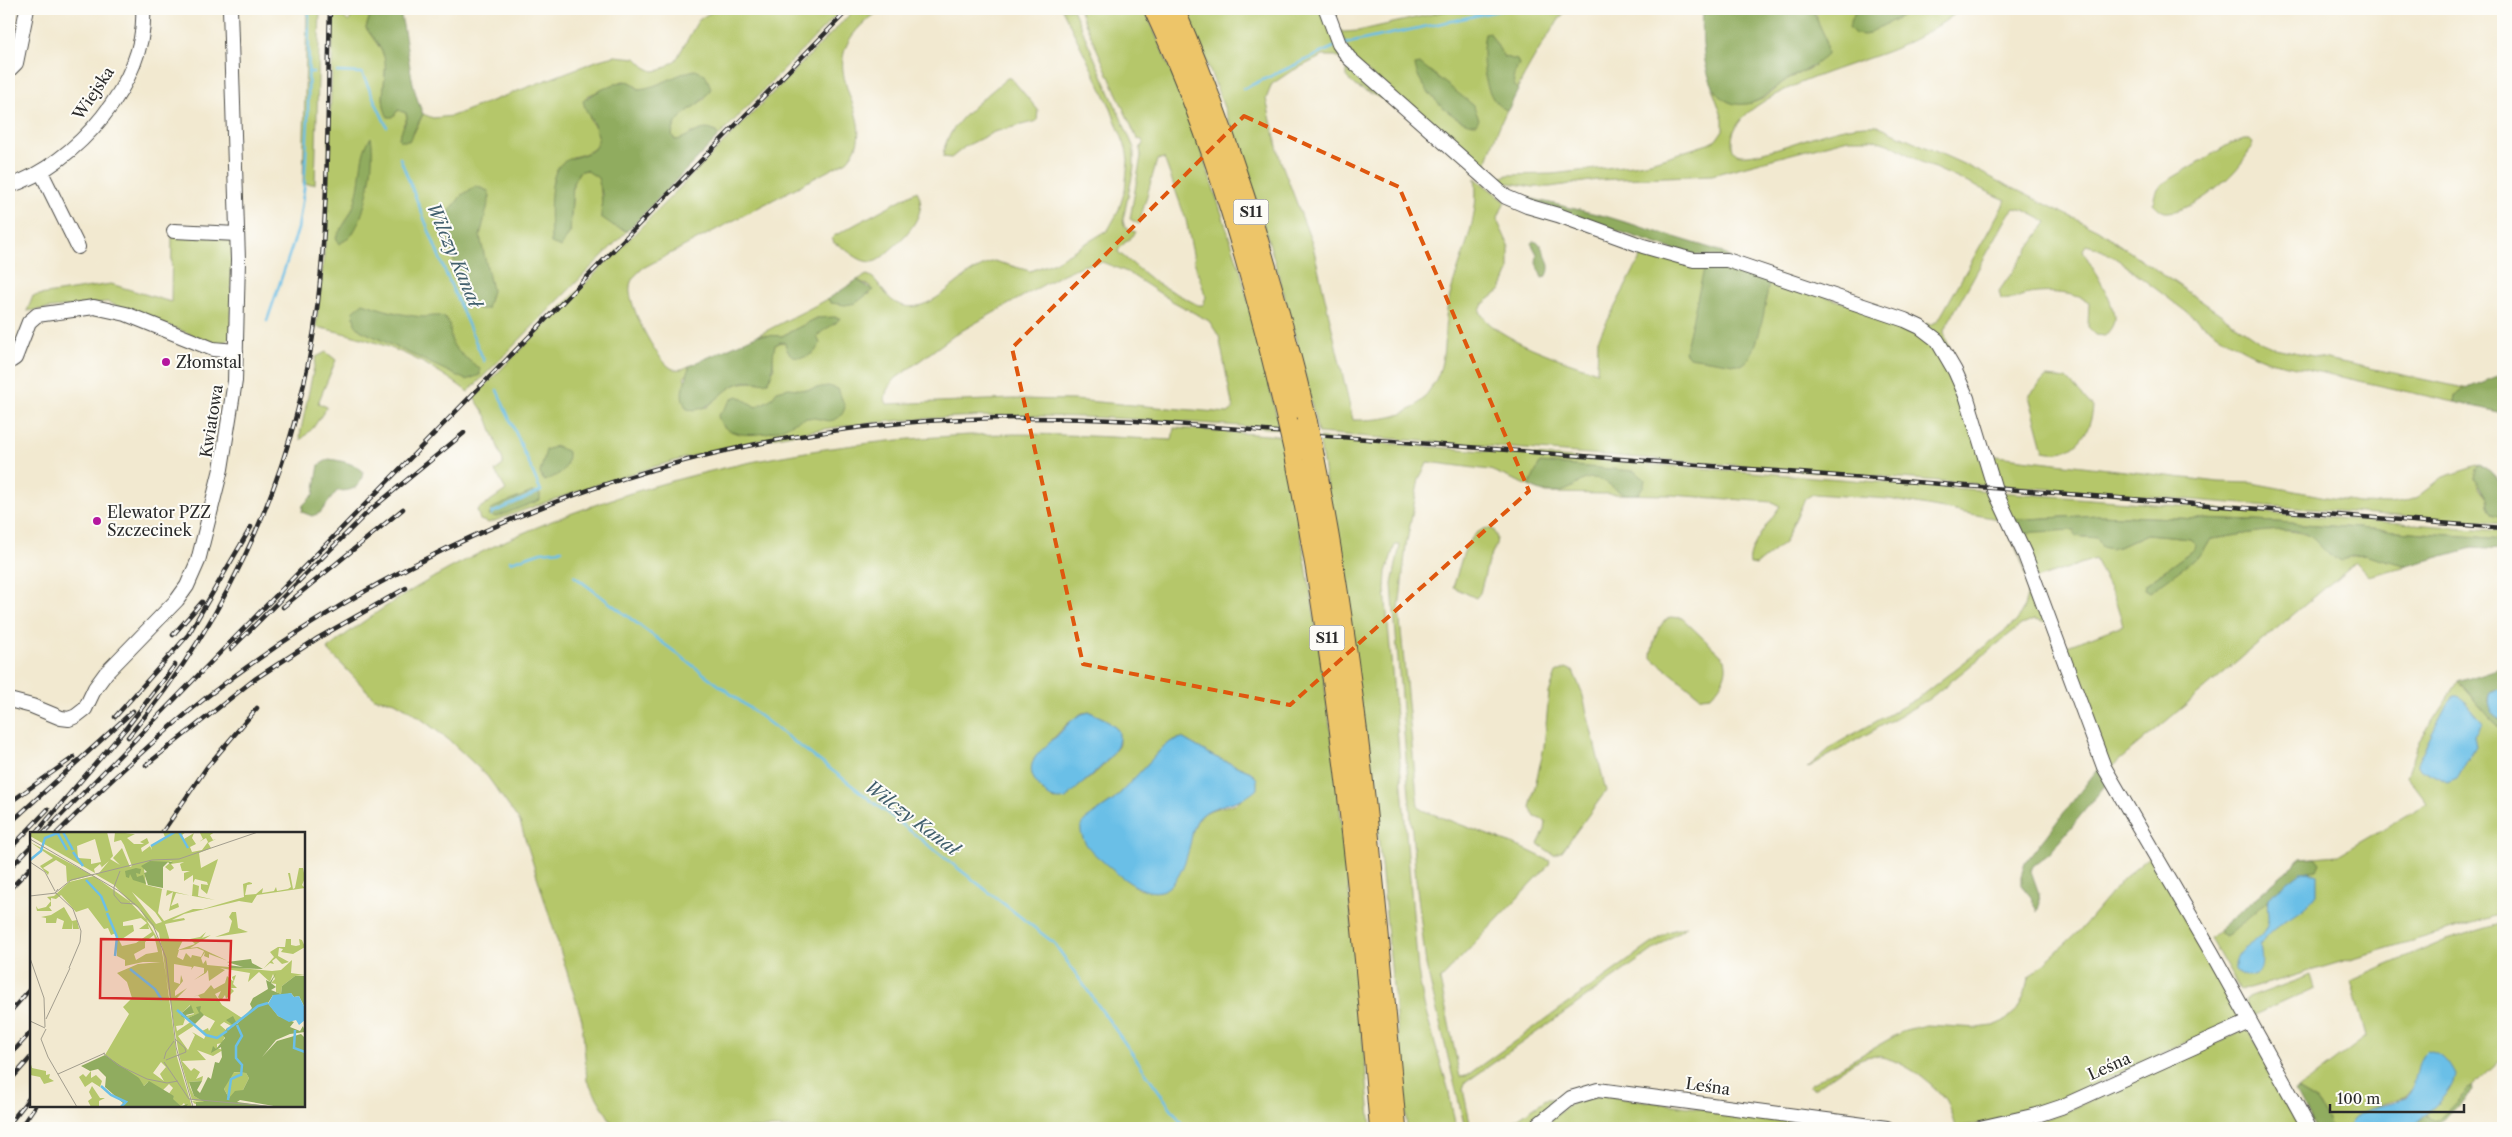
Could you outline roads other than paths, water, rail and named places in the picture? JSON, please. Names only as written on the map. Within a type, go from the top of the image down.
[{"type":"highway","name":"S11","points":[[1154,9],[1209,145],[1231,209],[1297,421]]},
{"type":"highway","name":"S11","points":[[1174,9],[1208,90],[1237,170],[1265,258],[1304,456],[1339,601],[1352,690],[1374,878],[1396,1128]]},
{"type":"highway","name":"S11","points":[[1304,456],[1310,536],[1336,699],[1356,869],[1380,1128]]},
{"type":"street","points":[[9,70],[15,65],[17,59],[27,9]]},
{"type":"street","name":"Wiejska","points":[[9,186],[41,172],[80,141],[101,118],[116,96],[138,50],[143,30],[142,9]]},
{"type":"street","name":"Kwiatowa","points":[[9,700],[32,706],[61,718],[73,718],[84,708],[106,673],[177,600],[191,579],[206,535],[221,469],[234,392],[236,351],[237,234],[230,9]]},
{"type":"street","points":[[1326,9],[1339,44],[1349,58],[1506,197],[1527,206],[1572,219],[1643,246],[1694,260],[1727,260],[1746,266],[1905,320],[1920,326],[1937,340],[1956,371],[1967,398],[1996,494],[2025,555],[2104,767],[2212,953],[2309,1128]]},
{"type":"street","points":[[41,172],[78,247]]},
{"type":"street","points":[[174,231],[237,234]]},
{"type":"street","points":[[9,362],[15,358],[29,322],[37,315],[94,306],[126,314],[205,346],[236,351]]},
{"type":"street","name":"Leśna","points":[[1980,1128],[2037,1115],[2062,1107],[2249,1022]]},
{"type":"street","name":"Leśna","points":[[1534,1128],[1571,1098],[1598,1090],[1888,1128]]},
{"type":"water","points":[[2503,688],[2503,720],[2493,714],[2488,701],[2490,693]]},
{"type":"water","points":[[2455,695],[2459,695],[2483,723],[2474,736],[2476,746],[2457,778],[2447,782],[2421,769],[2418,766],[2418,761],[2447,704]]},
{"type":"water","points":[[1090,712],[1105,719],[1118,730],[1119,739],[1116,749],[1101,767],[1066,799],[1053,799],[1036,782],[1031,767],[1038,754],[1072,721],[1084,713]]},
{"type":"water","points":[[1182,738],[1215,757],[1251,772],[1257,779],[1257,789],[1243,798],[1212,809],[1200,817],[1194,828],[1182,868],[1175,881],[1166,889],[1157,892],[1146,890],[1122,877],[1094,853],[1083,838],[1081,826],[1085,820],[1114,800],[1165,745]]},
{"type":"water","points":[[2309,871],[2317,875],[2317,894],[2303,909],[2279,925],[2265,938],[2260,946],[2262,964],[2258,973],[2248,976],[2240,975],[2235,971],[2238,955],[2264,932],[2268,922],[2267,904],[2269,897],[2301,872]]},
{"type":"water","points":[[2427,1051],[2436,1053],[2444,1059],[2455,1075],[2453,1083],[2437,1104],[2410,1128],[2351,1128],[2352,1120],[2364,1110],[2394,1102],[2408,1094],[2414,1083],[2420,1060]]},
{"type":"waterway","points":[[267,321],[298,229],[304,189],[308,119],[309,9]]},
{"type":"waterway","points":[[1344,44],[1507,9]]},
{"type":"waterway","points":[[1243,89],[1334,47]]},
{"type":"waterway","points":[[308,72],[313,72]]},
{"type":"waterway","points":[[337,72],[362,73],[387,127]]},
{"type":"waterway","name":"Wilczy Kanał","points":[[400,158],[447,276],[484,361]]},
{"type":"waterway","name":"Wilczy Kanał","points":[[492,515],[492,513],[541,491],[497,390]]},
{"type":"waterway","name":"Wilczy Kanał","points":[[510,560],[511,562],[541,552],[562,550]]},
{"type":"waterway","name":"Wilczy Kanał","points":[[574,576],[841,777],[1054,943],[1185,1128]]},
{"type":"railway","points":[[128,737],[166,689],[199,639],[229,587],[255,533],[277,477],[295,420],[309,361],[322,265],[326,192],[330,9]]},
{"type":"railway","points":[[45,832],[849,9]]},
{"type":"railway","points":[[58,832],[150,745],[208,696],[285,641],[365,591],[449,547],[536,510],[624,478],[715,453],[808,435],[902,423],[990,418],[1136,421],[2503,528]]},
{"type":"railway","points":[[231,649],[369,511],[464,433]]},
{"type":"railway","points":[[283,607],[403,509]]},
{"type":"railway","points":[[115,717],[188,635],[251,527]]},
{"type":"railway","points":[[146,765],[255,679],[318,638],[406,588]]},
{"type":"railway","points":[[173,635],[202,602]]},
{"type":"railway","points":[[37,832],[127,727],[175,665]]},
{"type":"railway","points":[[163,832],[207,767],[257,708]]},
{"type":"railway","points":[[9,824],[133,711]]},
{"type":"railway","points":[[9,803],[74,757]]},
{"type":"railway","points":[[9,850],[48,809]]},
{"type":"railway","points":[[9,869],[30,847]]},
{"type":"railway","points":[[9,890],[30,868]]},
{"type":"railway","points":[[9,1013],[30,989]]},
{"type":"railway","points":[[9,1056],[30,1033]]},
{"type":"railway","points":[[9,1082],[30,1058]]},
{"type":"railway","points":[[9,1124],[30,1097]]},
{"type":"railway","points":[[20,1128],[34,1107]]},
{"type":"place","name":"Złomstal","points":[[166,362]]},
{"type":"place","name":"Elewator PZZ Szczecinek","points":[[97,521]]}]
